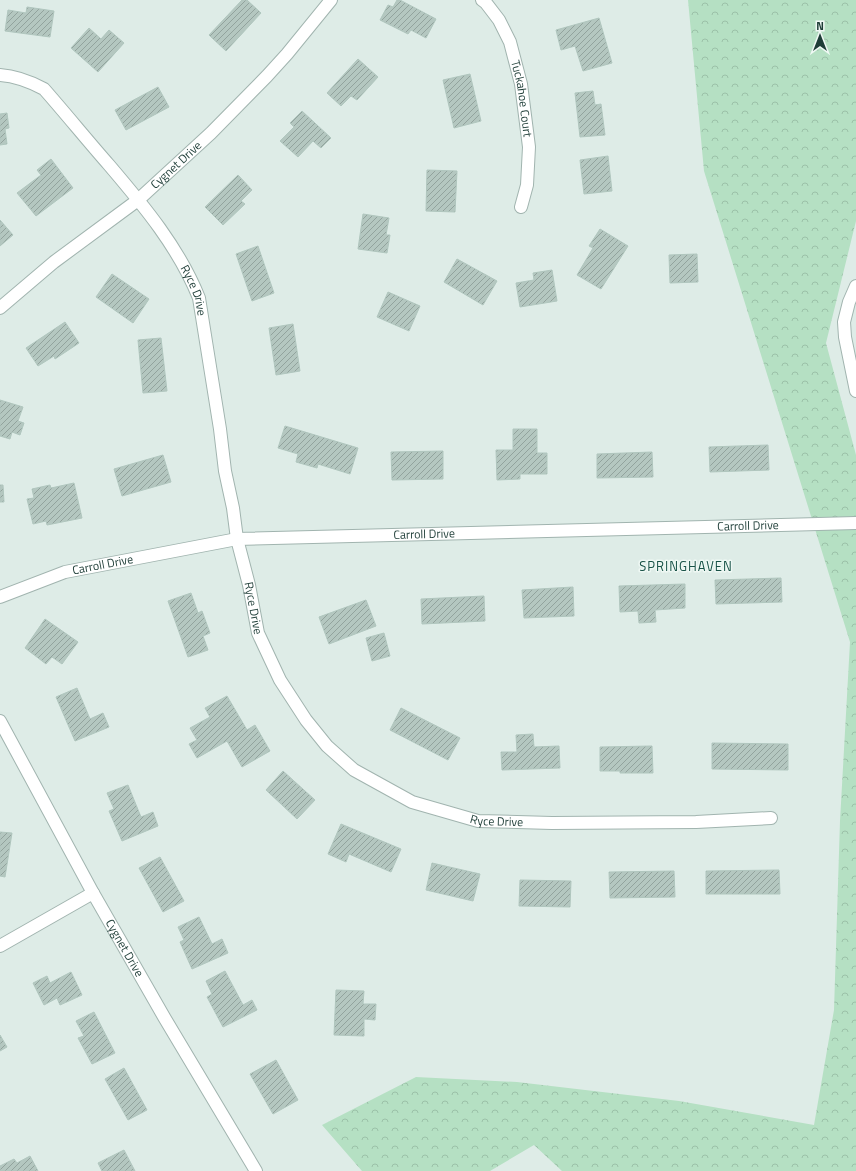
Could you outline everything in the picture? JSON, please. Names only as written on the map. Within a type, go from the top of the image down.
[{"type":"street","name":"Cygnet Drive","points":[[0,308],[54,262],[138,200],[211,133],[287,54],[331,0]]},
{"type":"street","name":"Tuckahoe Court","points":[[482,0],[499,20],[510,42],[521,84],[529,147],[527,185],[521,207]]},
{"type":"street","name":"Ryce Drive","points":[[0,75],[11,76],[29,81],[44,89],[138,200],[182,261],[192,279],[199,298],[237,539],[249,585],[258,633],[280,680],[306,720],[327,746],[354,770],[412,802],[478,821],[552,823],[696,822],[771,818]]},
{"type":"street","points":[[856,286],[849,302],[844,322],[845,337],[856,391]]},
{"type":"street","name":"Carroll Drive","points":[[0,597],[65,572],[237,539],[856,523]]},
{"type":"street","name":"Cygnet Drive","points":[[0,721],[93,893],[256,1171]]},
{"type":"street","points":[[0,946],[93,893]]},
{"type":"green space","points":[[688,0],[856,0],[856,221],[826,343],[856,455],[856,1171],[562,1171],[534,1145],[490,1171],[362,1171],[322,1125],[416,1077],[517,1082],[679,1101],[814,1125],[834,1010],[840,821],[850,642],[704,171]]},
{"type":"building","points":[[242,0],[247,0],[261,13],[226,51],[209,35]]},
{"type":"building","points":[[397,0],[400,0],[436,19],[426,38],[411,30],[408,34],[380,20],[388,5],[393,7]]},
{"type":"building","points":[[27,7],[54,11],[50,37],[5,31],[8,10],[26,13]]},
{"type":"building","points":[[599,18],[612,63],[583,71],[575,46],[561,50],[556,30]]},
{"type":"building","points":[[89,28],[101,39],[109,30],[124,43],[98,72],[71,48]]},
{"type":"building","points":[[358,59],[378,77],[357,100],[351,96],[341,106],[327,93]]},
{"type":"building","points":[[470,74],[481,121],[454,128],[443,80]]},
{"type":"building","points":[[158,87],[169,107],[126,130],[115,110]]},
{"type":"building","points":[[593,91],[595,105],[601,104],[605,135],[580,137],[575,93]]},
{"type":"building","points":[[302,111],[331,138],[321,148],[313,141],[298,157],[280,141],[294,127],[290,123]]},
{"type":"building","points":[[7,113],[9,128],[5,129],[7,144],[0,145],[0,114]]},
{"type":"building","points":[[608,156],[612,191],[584,194],[580,160]]},
{"type":"building","points":[[51,159],[73,188],[36,216],[17,193],[41,175],[37,170]]},
{"type":"building","points":[[427,170],[457,171],[455,212],[426,211]]},
{"type":"building","points":[[238,175],[252,190],[241,201],[245,204],[223,225],[205,207]]},
{"type":"building","points":[[363,214],[389,218],[386,235],[390,235],[387,253],[358,249]]},
{"type":"building","points":[[0,220],[13,235],[0,246]]},
{"type":"building","points":[[600,229],[628,246],[601,289],[577,275],[593,248],[589,246]]},
{"type":"building","points":[[258,246],[274,293],[252,301],[236,254]]},
{"type":"building","points":[[697,254],[698,282],[670,283],[669,255]]},
{"type":"building","points":[[457,259],[497,281],[483,305],[444,282]]},
{"type":"building","points":[[552,270],[557,301],[520,307],[516,283],[534,280],[533,273]]},
{"type":"building","points":[[112,274],[149,299],[133,323],[96,297]]},
{"type":"building","points":[[388,292],[420,306],[409,331],[377,317]]},
{"type":"building","points":[[65,322],[79,343],[55,359],[54,356],[38,366],[26,348]]},
{"type":"building","points":[[293,324],[300,371],[276,375],[269,328]]},
{"type":"building","points":[[161,338],[167,391],[143,393],[138,340]]},
{"type":"building","points":[[0,400],[23,407],[18,421],[24,423],[20,435],[12,432],[10,439],[0,436]]},
{"type":"building","points":[[285,426],[358,448],[350,474],[318,464],[317,468],[296,462],[298,454],[278,448]]},
{"type":"building","points":[[513,429],[537,429],[537,453],[547,453],[547,474],[520,474],[520,479],[497,480],[496,450],[513,450]]},
{"type":"building","points":[[768,445],[769,470],[710,472],[709,447]]},
{"type":"building","points":[[443,451],[443,479],[392,480],[391,452]]},
{"type":"building","points":[[652,452],[653,477],[597,478],[597,454]]},
{"type":"building","points":[[163,455],[171,482],[122,496],[114,469]]},
{"type":"building","points":[[74,483],[82,518],[47,525],[46,521],[33,524],[27,499],[34,498],[32,489],[50,485],[51,488]]},
{"type":"building","points":[[0,485],[3,485],[4,502],[0,502]]},
{"type":"building","points":[[781,578],[782,602],[716,604],[715,580]]},
{"type":"building","points":[[685,584],[685,608],[655,610],[656,622],[639,623],[638,611],[620,612],[619,586]]},
{"type":"building","points":[[573,587],[574,616],[524,618],[522,590]]},
{"type":"building","points":[[191,593],[198,613],[202,611],[210,633],[203,636],[208,650],[188,657],[168,601]]},
{"type":"building","points":[[484,596],[485,621],[422,624],[421,599]]},
{"type":"building","points":[[366,600],[376,626],[329,644],[319,617]]},
{"type":"building","points":[[45,619],[78,642],[62,664],[52,657],[46,664],[25,648]]},
{"type":"building","points":[[384,633],[390,656],[372,661],[366,638]]},
{"type":"building","points":[[77,688],[90,719],[103,713],[109,727],[75,741],[56,697]]},
{"type":"building","points":[[227,696],[247,730],[255,725],[270,751],[242,767],[227,741],[197,758],[189,744],[197,740],[190,728],[210,717],[205,708]]},
{"type":"building","points":[[401,708],[460,738],[448,760],[390,730]]},
{"type":"building","points":[[533,734],[534,747],[559,746],[560,768],[502,770],[501,752],[517,752],[516,735]]},
{"type":"building","points":[[712,743],[788,744],[788,770],[712,769]]},
{"type":"building","points":[[652,746],[653,773],[620,773],[620,771],[600,771],[600,747]]},
{"type":"building","points":[[283,771],[315,800],[297,819],[266,790]]},
{"type":"building","points":[[128,785],[141,817],[153,812],[158,826],[122,841],[109,811],[114,809],[107,793]]},
{"type":"building","points":[[341,824],[401,849],[391,872],[349,854],[346,862],[328,854]]},
{"type":"building","points":[[0,832],[12,833],[5,877],[0,876]]},
{"type":"building","points":[[160,857],[184,901],[163,912],[139,868]]},
{"type":"building","points":[[432,863],[480,874],[473,901],[426,890]]},
{"type":"building","points":[[779,870],[780,894],[706,894],[706,871]]},
{"type":"building","points":[[674,871],[675,897],[610,898],[609,872]]},
{"type":"building","points":[[520,880],[571,881],[570,907],[519,906]]},
{"type":"building","points":[[199,917],[212,944],[222,939],[228,953],[192,969],[180,942],[184,940],[178,927]]},
{"type":"building","points":[[225,971],[243,1005],[252,1000],[257,1010],[223,1027],[207,997],[212,994],[206,981]]},
{"type":"building","points":[[71,972],[82,995],[60,1005],[57,998],[44,1005],[33,983],[47,976],[50,983]]},
{"type":"building","points":[[336,990],[364,991],[363,1004],[376,1004],[375,1020],[364,1019],[364,1036],[334,1035]]},
{"type":"building","points":[[94,1012],[115,1053],[92,1064],[78,1038],[84,1036],[76,1021]]},
{"type":"building","points":[[0,1035],[7,1047],[0,1051]]},
{"type":"building","points":[[276,1060],[298,1100],[273,1114],[250,1074]]},
{"type":"building","points":[[124,1068],[147,1110],[128,1120],[105,1079]]},
{"type":"building","points":[[124,1150],[135,1171],[102,1171],[98,1163]]},
{"type":"building","points":[[30,1156],[38,1171],[0,1171],[0,1166],[14,1159],[17,1163]]},
{"type":"district","name":"SPRINGHAVEN","points":[[686,566]]}]
